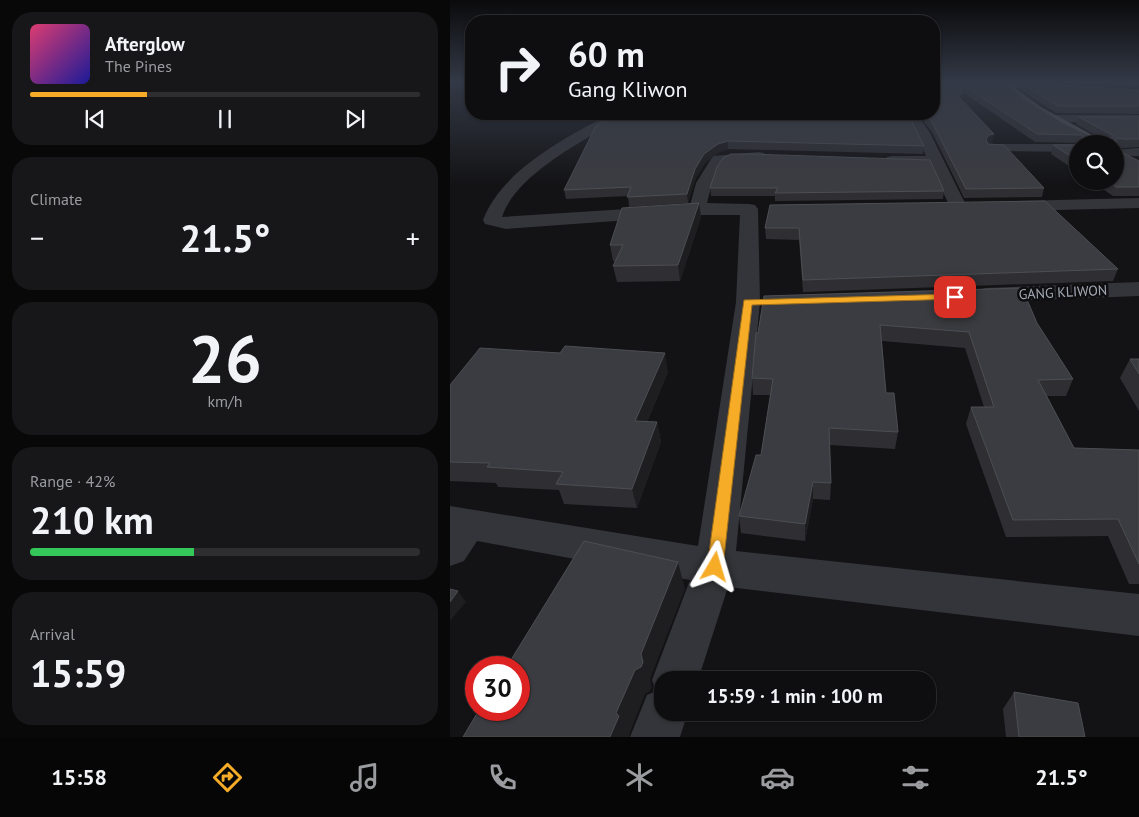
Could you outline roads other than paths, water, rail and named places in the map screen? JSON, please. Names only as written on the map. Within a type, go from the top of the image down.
[{"type":"main road","points":[[1052,116],[1085,135]]},
{"type":"main road","points":[[1124,156],[1139,164]]},
{"type":"street","points":[[1056,119],[1139,119]]},
{"type":"street","points":[[612,120],[572,140],[532,170],[498,204],[493,213],[492,220],[506,223],[698,210],[759,209],[758,302],[715,567],[678,671]]},
{"type":"street","points":[[914,120],[923,133],[958,207]]},
{"type":"street","points":[[698,210],[698,203],[710,169],[718,159],[750,155],[766,156],[766,140]]},
{"type":"street","points":[[994,148],[1069,148]]},
{"type":"street","points":[[1124,152],[1139,152]]},
{"type":"street","points":[[876,160],[935,161]]},
{"type":"street","points":[[997,206],[1139,204]]},
{"type":"street","points":[[939,207],[978,207]]},
{"type":"street","name":"GANG KLIWON","points":[[965,296],[1139,289]]},
{"type":"street","points":[[456,531],[715,567],[1139,615]]},
{"type":"street","points":[[655,737],[661,721]]}]
